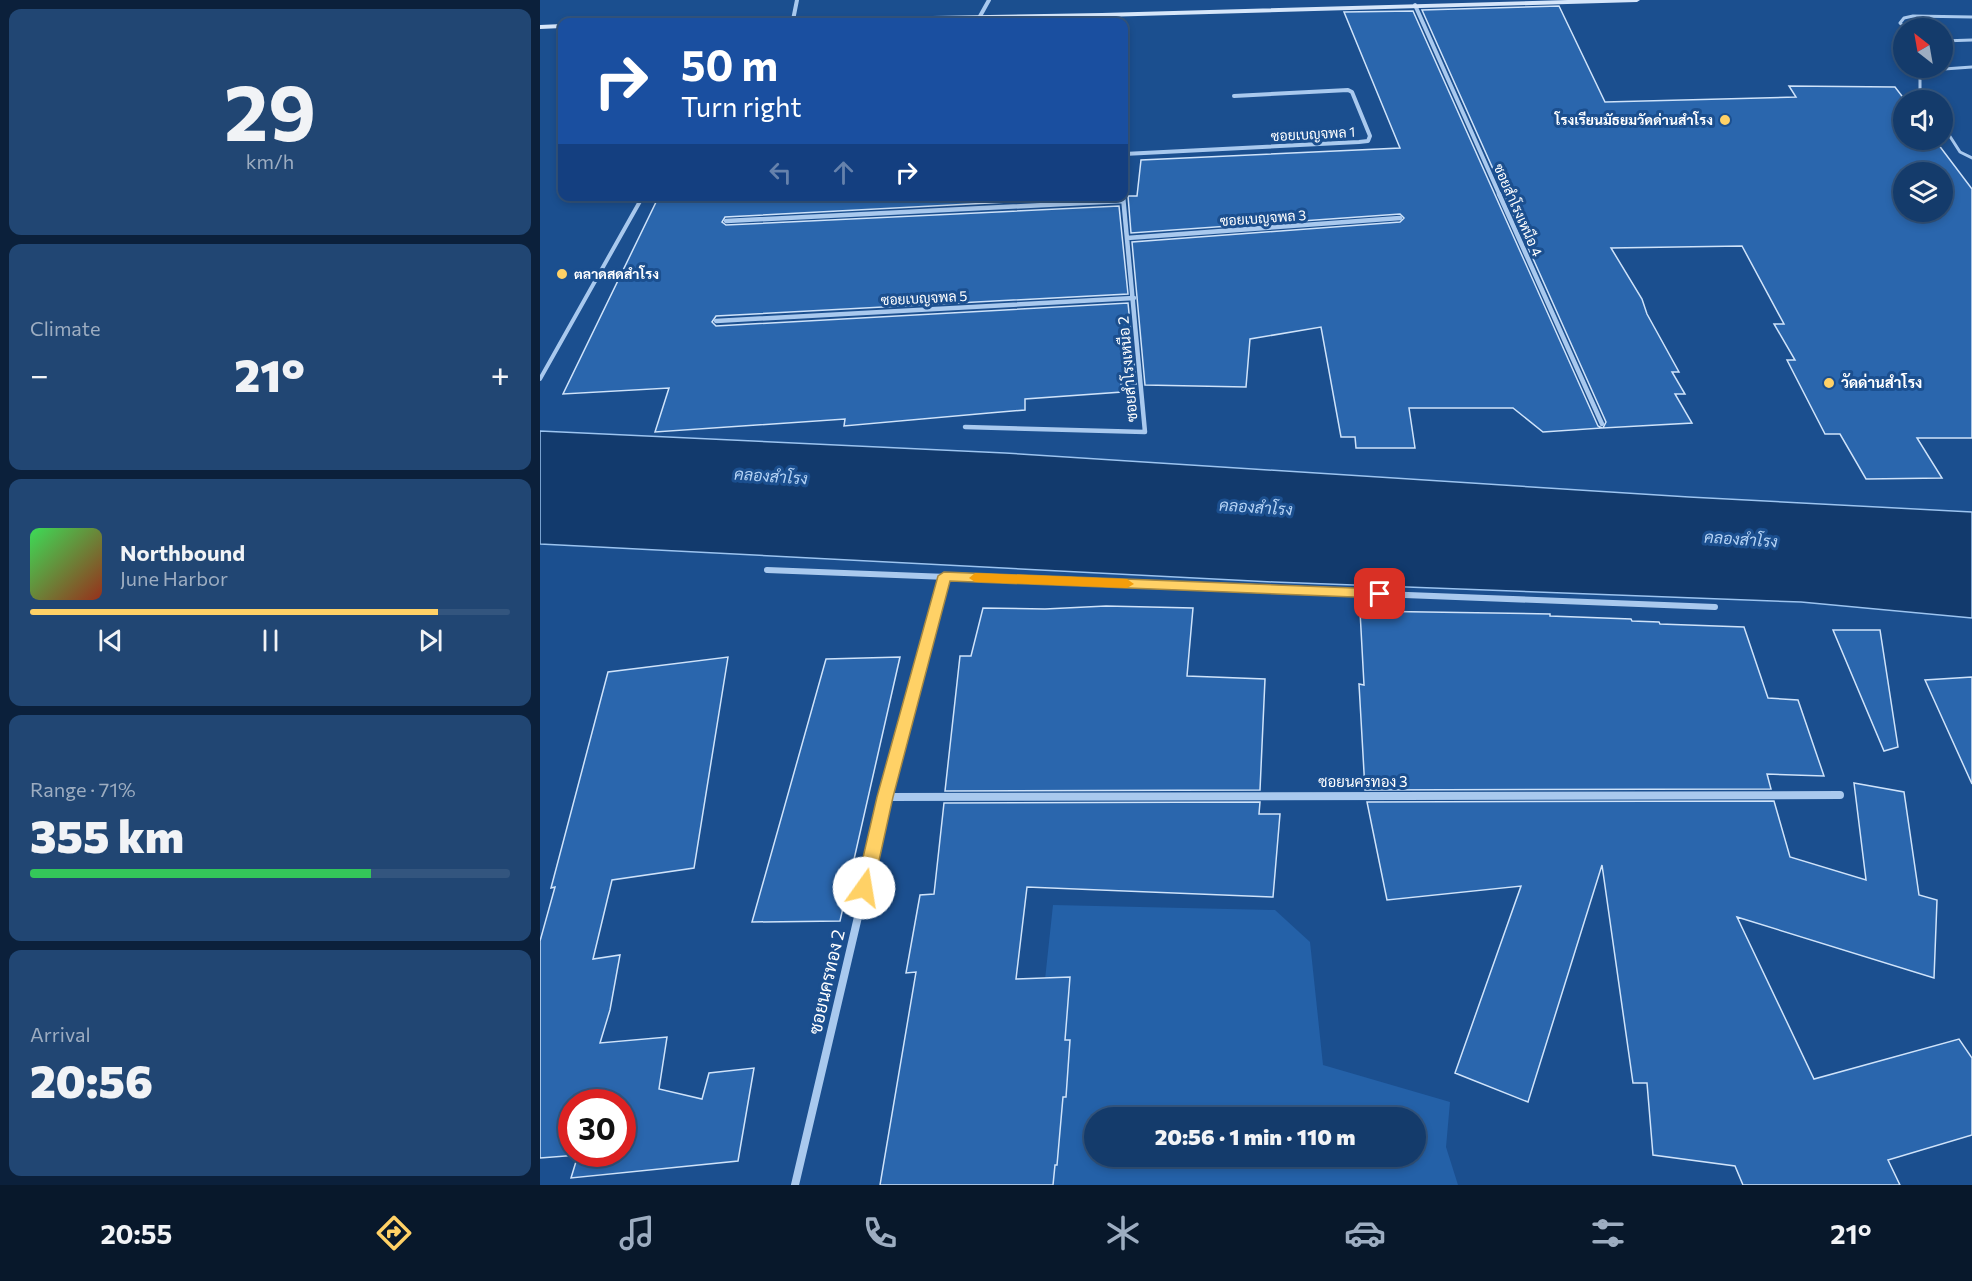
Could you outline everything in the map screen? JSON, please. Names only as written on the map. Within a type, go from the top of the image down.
[{"type":"main road","points":[[1124,18],[1415,5],[1637,0]]},
{"type":"main road","points":[[540,27],[558,26]]},
{"type":"street","points":[[793,18],[797,0]]},
{"type":"street","points":[[979,18],[989,0]]},
{"type":"street","name":"ซอยสำโรงเหนือ 4","points":[[1415,5],[1602,424]]},
{"type":"street","name":"ซอยเบญจพล 1","points":[[1128,154],[1359,142],[1368,141],[1370,136],[1352,92],[1348,90],[1234,96]]},
{"type":"street","points":[[726,221],[1087,201]]},
{"type":"street","name":"ซอยสำโรงเหนือ 2","points":[[965,427],[1145,432],[1123,201]]},
{"type":"street","name":"ซอยเบญจพล 3","points":[[1127,238],[1400,218]]},
{"type":"street","name":"ซอยเบญจพล 5","points":[[716,321],[1134,298]]},
{"type":"street","points":[[767,570],[1715,607]]},
{"type":"street","name":"ซอยนครทอง 2","points":[[795,1185],[885,797],[944,576]]},
{"type":"street","name":"ซอยนครทอง 3","points":[[885,797],[1840,795]]},
{"type":"lane","points":[[1904,18],[1913,16],[1972,17]]},
{"type":"lane","points":[[1953,41],[1972,40]]},
{"type":"lane","points":[[1921,90],[1920,78],[1930,70],[1972,67]]},
{"type":"lane","points":[[1953,141],[1960,152],[1972,158]]},
{"type":"lane","points":[[540,379],[640,201]]},
{"type":"shaded area","points":[[1053,905],[1275,910],[1310,942],[1323,1065],[1450,1102],[1446,1147],[1458,1185],[1023,1185]]},
{"type":"water","name":"คลองสำโรง","points":[[540,431],[1005,453],[1689,497],[1972,512],[1972,618],[1801,602],[1274,582],[540,544]]},
{"type":"building","points":[[1559,6],[1605,102],[1796,97],[1789,86],[1895,87],[1897,90],[1893,90],[1893,150],[1943,150],[1952,162],[1893,162],[1893,222],[1953,222],[1953,164],[1972,189],[1972,438],[1917,438],[1942,478],[1866,479],[1840,434],[1825,434],[1787,360],[1795,360],[1774,324],[1784,324],[1742,246],[1611,248],[1642,299],[1647,314],[1679,372],[1672,372],[1685,394],[1675,394],[1692,423],[1603,428],[1606,422],[1422,10]]},
{"type":"building","points":[[1413,11],[1598,426],[1602,428],[1543,432],[1513,408],[1409,408],[1415,448],[1356,448],[1355,437],[1341,437],[1321,327],[1250,339],[1246,387],[1145,385],[1132,242],[1400,222],[1404,218],[1400,214],[1131,233],[1128,196],[1137,196],[1141,160],[1400,148],[1344,12]]},
{"type":"building","points":[[657,201],[1025,201],[725,217],[722,222],[726,225],[1119,206],[1128,294],[716,316],[712,322],[716,326],[1128,303],[1136,384],[1121,384],[1122,392],[1025,399],[1025,410],[844,426],[845,419],[655,432],[669,388],[563,394]]},
{"type":"building","points":[[1106,606],[1193,608],[1187,676],[1265,679],[1260,790],[945,791],[960,656],[971,656],[983,608],[1045,609]]},
{"type":"building","points":[[1360,611],[1550,614],[1550,616],[1631,619],[1632,621],[1659,622],[1660,624],[1744,627],[1768,698],[1798,700],[1824,776],[1767,774],[1771,789],[1365,790],[1359,684],[1364,685]]},
{"type":"building","points":[[1833,630],[1880,630],[1898,747],[1884,751]]},
{"type":"building","points":[[728,657],[694,868],[612,880],[593,959],[620,955],[610,1010],[600,1043],[667,1037],[659,1089],[702,1099],[709,1073],[754,1068],[738,1161],[571,1178],[574,1167],[636,1167],[636,1089],[558,1089],[558,1157],[540,1158],[540,941],[555,887],[551,888],[608,672]]},
{"type":"building","points":[[900,657],[840,921],[752,922],[826,659]]},
{"type":"building","points":[[1972,677],[1972,784],[1925,680]]},
{"type":"building","points":[[1854,783],[1904,792],[1919,895],[1937,900],[1934,978],[1737,917],[1814,1079],[1959,1039],[1972,1058],[1972,1135],[1888,1160],[1900,1185],[1743,1185],[1735,1166],[1653,1155],[1647,1083],[1633,1083],[1602,865],[1528,1102],[1455,1073],[1521,886],[1387,900],[1367,802],[1774,801],[1790,857],[1866,880]]},
{"type":"building","points":[[1260,802],[1259,814],[1280,814],[1273,897],[1027,887],[1016,979],[1070,977],[1065,1040],[1070,1040],[1066,1097],[1063,1097],[1053,1185],[880,1185],[916,972],[906,973],[920,895],[934,894],[944,803]]},
{"type":"slow traffic","points":[[975,578],[1127,584]]},
{"type":"place","name":"โรงเรียนมัธยมวัดด่านสำโรง","points":[[1725,120]]},
{"type":"place","name":"ตลาดสดสำโรง","points":[[562,274]]},
{"type":"place","name":"วัดด่านสำโรง","points":[[1829,383]]},
{"type":"route","points":[[864,888],[885,797],[944,576],[1380,594]]}]
